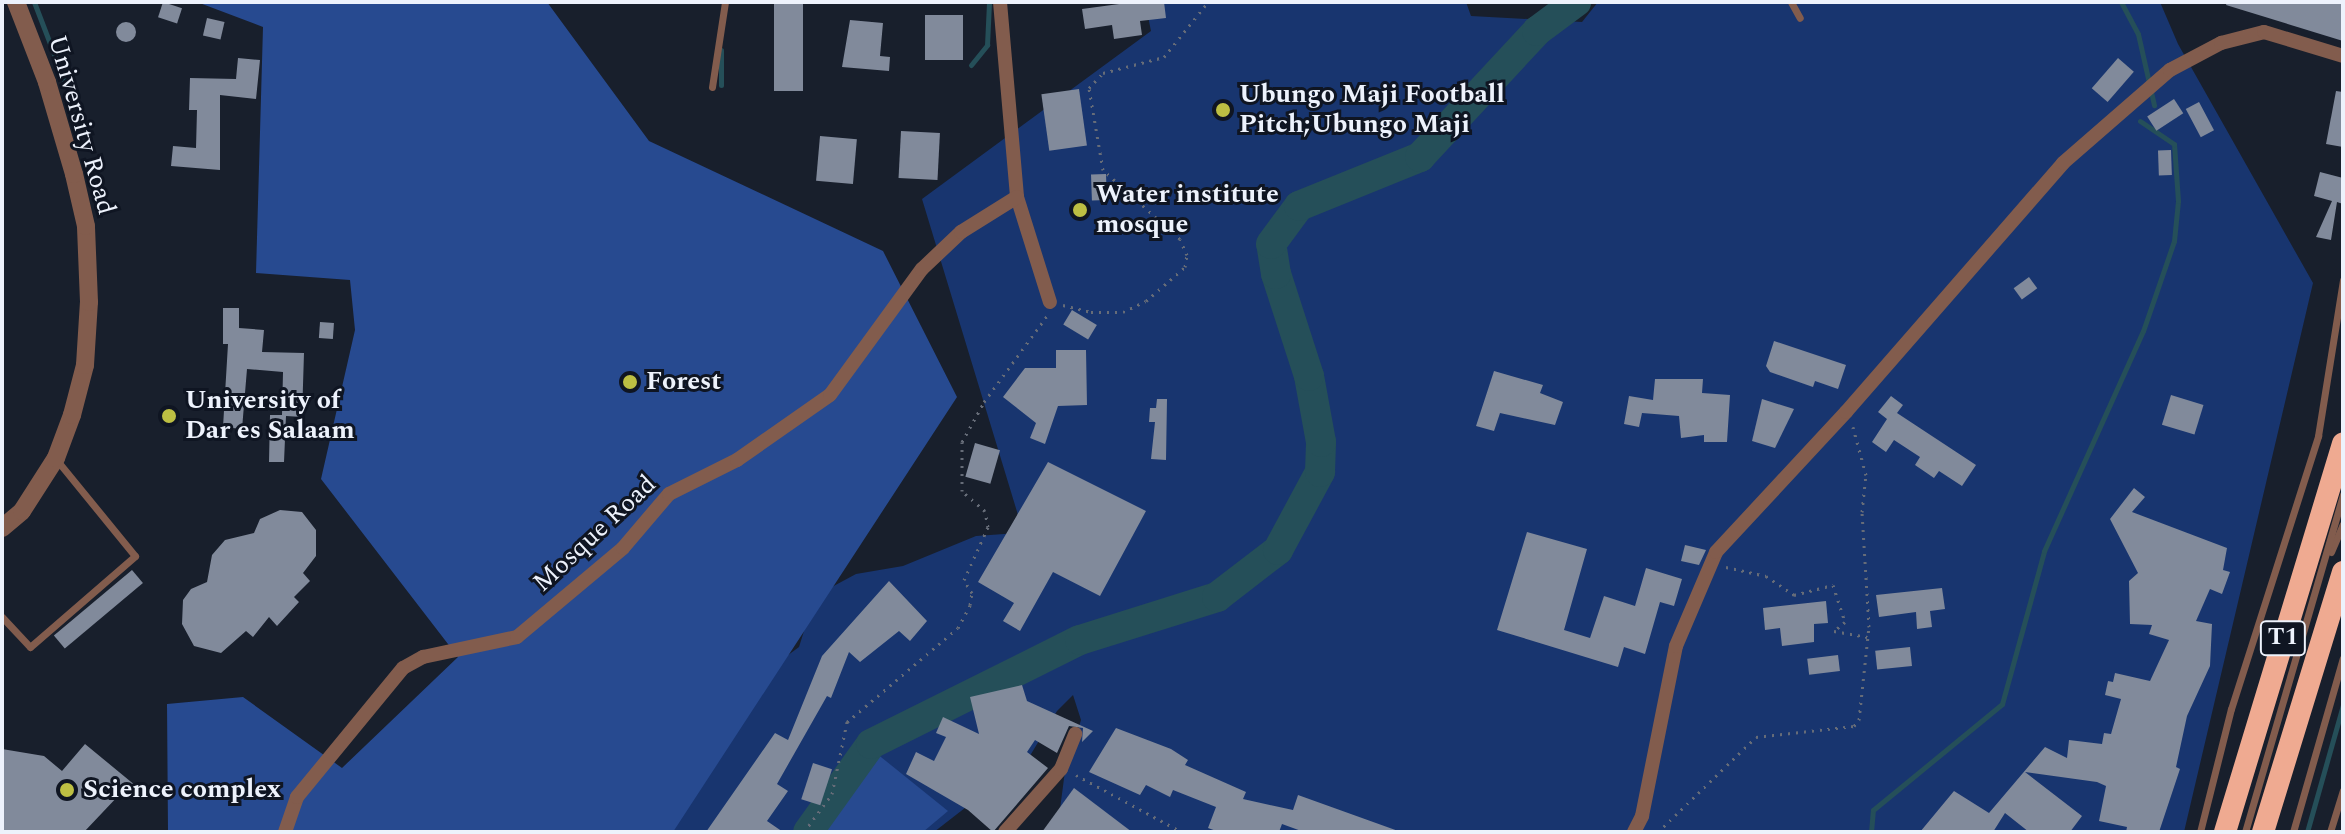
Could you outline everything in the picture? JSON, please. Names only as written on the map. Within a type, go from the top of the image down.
[{"type":"highway","name":"T1","points":[[2225,832],[2343,444]]},
{"type":"highway","name":"T1","points":[[2263,832],[2343,572]]},
{"type":"street","name":"University Road","points":[[2,528],[22,511],[56,458],[85,365],[86,226],[47,82],[16,2]]},
{"type":"street","points":[[1000,2],[1017,197],[1050,302]]},
{"type":"street","points":[[1634,832],[1642,816],[1676,646],[1710,565],[1737,526],[1846,412],[2063,163],[2170,70],[2221,43],[2264,32],[2343,56]]},
{"type":"street","name":"Mosque Road","points":[[285,832],[297,797],[403,668],[423,657],[517,637],[623,548],[669,494],[737,460],[830,395],[922,269],[961,232],[1017,197]]},
{"type":"street","points":[[1005,832],[1061,769],[1075,734]]},
{"type":"lane","points":[[712,87],[725,2]]},
{"type":"lane","points":[[1791,2],[1800,18]]},
{"type":"lane","points":[[2200,832],[2231,709],[2318,436],[2343,280]]},
{"type":"lane","points":[[2,617],[30,647],[135,556],[56,458]]},
{"type":"lane","points":[[2245,832],[2343,494]]},
{"type":"lane","points":[[2319,579],[2343,524]]},
{"type":"lane","points":[[2293,832],[2343,658]]},
{"type":"lane","points":[[2330,832],[2343,790]]},
{"type":"path","points":[[1050,302],[1091,312],[1123,312],[1146,301],[1185,267],[1180,239],[1103,170],[1089,88],[1103,73],[1164,57],[1208,2]]},
{"type":"path","points":[[804,832],[832,794],[842,742],[853,715],[899,682],[963,620],[972,593],[964,580],[988,527],[985,511],[962,491],[962,442],[984,402],[1046,320]]},
{"type":"path","points":[[1658,832],[1756,737],[1854,726],[1861,708],[1867,637],[1862,512],[1866,475],[1846,412]]},
{"type":"path","points":[[1710,565],[1766,576],[1794,595],[1833,585],[1845,622],[1834,631],[1867,637]]},
{"type":"path","points":[[1061,769],[1182,832]]},
{"type":"shaded area","points":[[197,2],[547,2],[649,141],[883,251],[957,397],[673,832],[168,832],[167,704],[243,697],[342,768],[458,657],[321,479],[355,330],[350,280],[256,273],[263,27]]},
{"type":"shaded area","points":[[1145,2],[1466,2],[1471,16],[1582,22],[1598,2],[2160,2],[2178,44],[2313,283],[2184,832],[1067,832],[1060,809],[1065,771],[1081,720],[1073,695],[1057,711],[1028,759],[934,832],[623,832],[772,667],[799,647],[815,596],[856,574],[903,566],[976,536],[1018,533],[1025,538],[922,199],[1151,31]]},
{"type":"shaded area","points":[[876,753],[948,811],[923,832],[810,832]]},
{"type":"building","points":[[163,2],[182,8],[177,23],[158,17]]},
{"type":"building","points":[[774,2],[803,2],[803,91],[774,91]]},
{"type":"building","points":[[1134,2],[1164,2],[1166,18],[1140,21],[1142,35],[1114,39],[1112,25],[1085,29],[1082,9]]},
{"type":"building","points":[[2227,2],[2343,2],[2343,41],[2226,5]]},
{"type":"building","points":[[925,15],[963,15],[963,60],[925,60]]},
{"type":"building","points":[[207,18],[225,22],[220,40],[203,36]]},
{"type":"building","points":[[850,20],[883,23],[880,56],[890,57],[889,71],[842,67]]},
{"type":"building","points":[[122,22],[130,22],[136,32],[130,42],[122,42],[116,36],[116,28]]},
{"type":"building","points":[[238,58],[260,60],[256,99],[220,95],[220,170],[171,166],[173,146],[196,148],[197,110],[189,110],[190,78],[236,79]]},
{"type":"building","points":[[2118,58],[2134,72],[2108,102],[2092,88]]},
{"type":"building","points":[[1079,89],[1087,145],[1049,151],[1041,94]]},
{"type":"building","points":[[2336,91],[2343,92],[2343,147],[2326,144]]},
{"type":"building","points":[[2174,99],[2183,113],[2156,131],[2147,116]]},
{"type":"building","points":[[2199,102],[2214,130],[2201,137],[2186,109]]},
{"type":"building","points":[[901,131],[940,133],[937,180],[899,178]]},
{"type":"building","points":[[820,136],[857,139],[853,184],[816,181]]},
{"type":"building","points":[[2158,150],[2171,150],[2172,175],[2159,175]]},
{"type":"building","points":[[2320,172],[2343,178],[2343,204],[2337,202],[2331,240],[2316,237],[2332,201],[2314,196]]},
{"type":"building","points":[[1106,174],[1107,200],[1092,201],[1091,175]]},
{"type":"building","points":[[2029,277],[2037,288],[2022,299],[2014,288]]},
{"type":"building","points":[[223,308],[239,308],[239,328],[264,330],[262,352],[304,353],[302,417],[286,416],[284,462],[269,462],[270,415],[282,415],[283,372],[247,369],[242,429],[223,427],[228,344],[223,344]]},
{"type":"building","points":[[1072,310],[1097,325],[1088,340],[1063,325]]},
{"type":"building","points":[[320,322],[334,323],[333,339],[319,338]]},
{"type":"building","points":[[1774,341],[1846,365],[1838,389],[1815,381],[1813,387],[1770,372],[1766,366]]},
{"type":"building","points":[[1056,350],[1086,350],[1087,405],[1058,406],[1045,444],[1030,438],[1036,423],[1003,397],[1025,368],[1056,368]]},
{"type":"building","points":[[1494,371],[1543,385],[1540,393],[1563,402],[1555,425],[1500,413],[1494,431],[1476,426]]},
{"type":"building","points":[[1655,379],[1703,379],[1702,393],[1730,395],[1727,442],[1704,442],[1704,435],[1681,438],[1679,416],[1642,413],[1639,427],[1624,424],[1629,396],[1653,400]]},
{"type":"building","points":[[2171,395],[2204,405],[2194,435],[2162,425]]},
{"type":"building","points":[[1891,396],[1903,405],[1897,413],[1976,465],[1962,486],[1939,471],[1934,478],[1915,465],[1920,457],[1894,440],[1886,452],[1872,442],[1887,419],[1878,412]]},
{"type":"building","points":[[1157,399],[1167,399],[1166,460],[1151,459],[1155,422],[1149,422],[1150,408],[1156,408]]},
{"type":"building","points":[[1762,399],[1794,409],[1775,448],[1752,441]]},
{"type":"building","points":[[975,443],[1000,450],[990,484],[965,477]]},
{"type":"building","points":[[1048,462],[1146,511],[1100,596],[1053,572],[1020,631],[1003,621],[1014,603],[978,582]]},
{"type":"building","points":[[2134,488],[2145,497],[2132,512],[2227,548],[2223,570],[2230,572],[2222,594],[2210,589],[2196,621],[2212,624],[2210,666],[2187,716],[2176,767],[2180,769],[2159,832],[2126,832],[2127,827],[2099,821],[2106,786],[2097,782],[2025,772],[2082,816],[2070,832],[2029,832],[2005,813],[1993,832],[1920,832],[1954,791],[1989,813],[2045,747],[2067,758],[2069,740],[2102,744],[2104,733],[2111,734],[2121,699],[2105,695],[2108,681],[2113,682],[2115,673],[2150,681],[2169,640],[2149,634],[2152,625],[2130,624],[2129,581],[2138,573],[2110,519]]},
{"type":"building","points":[[280,510],[302,512],[316,530],[316,556],[303,573],[310,581],[294,597],[299,602],[277,626],[269,617],[253,637],[246,631],[221,653],[194,646],[182,624],[183,600],[191,589],[207,582],[212,555],[225,540],[254,533],[260,519]]},
{"type":"building","points":[[1527,532],[1587,549],[1564,630],[1590,638],[1604,596],[1635,606],[1646,568],[1682,579],[1674,606],[1660,602],[1645,654],[1624,647],[1618,667],[1497,630]]},
{"type":"building","points":[[1685,545],[1706,550],[1699,565],[1681,561]]},
{"type":"building","points":[[132,570],[143,583],[65,649],[54,636]]},
{"type":"building","points":[[889,581],[927,621],[910,641],[899,631],[860,662],[849,652],[831,698],[827,696],[777,784],[788,791],[767,821],[783,832],[706,832],[775,733],[788,740],[822,656]]},
{"type":"building","points":[[1942,588],[1945,609],[1930,611],[1932,627],[1917,629],[1916,612],[1879,617],[1876,595]]},
{"type":"building","points":[[1826,601],[1828,623],[1814,624],[1814,642],[1782,646],[1780,628],[1765,630],[1763,608]]},
{"type":"building","points":[[1910,647],[1912,666],[1877,670],[1875,651]]},
{"type":"building","points":[[1838,655],[1840,671],[1809,675],[1807,659]]},
{"type":"building","points":[[1022,685],[1027,701],[1093,731],[1082,742],[1083,728],[1069,726],[1057,753],[1035,740],[1027,752],[1048,768],[993,832],[968,810],[906,774],[916,752],[934,761],[946,737],[936,733],[943,717],[979,734],[970,697]]},
{"type":"building","points":[[1116,728],[1171,749],[1188,760],[1185,765],[1246,792],[1243,799],[1293,810],[1298,795],[1401,832],[1304,832],[1282,824],[1279,832],[1219,832],[1208,828],[1216,807],[1173,790],[1170,797],[1146,785],[1140,795],[1089,772]]},
{"type":"building","name":"Science complex","points":[[85,744],[136,786],[126,797],[120,794],[84,832],[2,832],[2,749],[44,756],[62,771]]},
{"type":"building","points":[[813,763],[832,769],[820,805],[801,799]]},
{"type":"building","points":[[1074,788],[1132,832],[1042,832]]},
{"type":"waterway","points":[[34,2],[64,80]]},
{"type":"waterway","points":[[971,65],[987,45],[989,2]]},
{"type":"waterway","points":[[808,832],[871,744],[1080,640],[1217,597],[1278,550],[1320,472],[1321,442],[1309,376],[1276,274],[1271,244],[1299,206],[1420,157],[1537,31],[1576,2]]},
{"type":"waterway","points":[[2121,2],[2138,34],[2154,105]]},
{"type":"waterway","points":[[721,50],[721,85]]},
{"type":"waterway","points":[[1871,832],[1873,810],[2002,704],[2044,551],[2143,331],[2174,241],[2178,201],[2174,144],[2140,121]]},
{"type":"waterway","points":[[2307,832],[2343,705]]},
{"type":"place","name":"Ubungo Maji Football Pitch;Ubungo Maji","points":[[1223,110]]},
{"type":"place","name":"Water institute mosque","points":[[1080,210]]},
{"type":"place","name":"Forest","points":[[630,382]]},
{"type":"place","name":"University of Dar es Salaam","points":[[169,416]]},
{"type":"place","name":"Science complex","points":[[67,790]]}]
